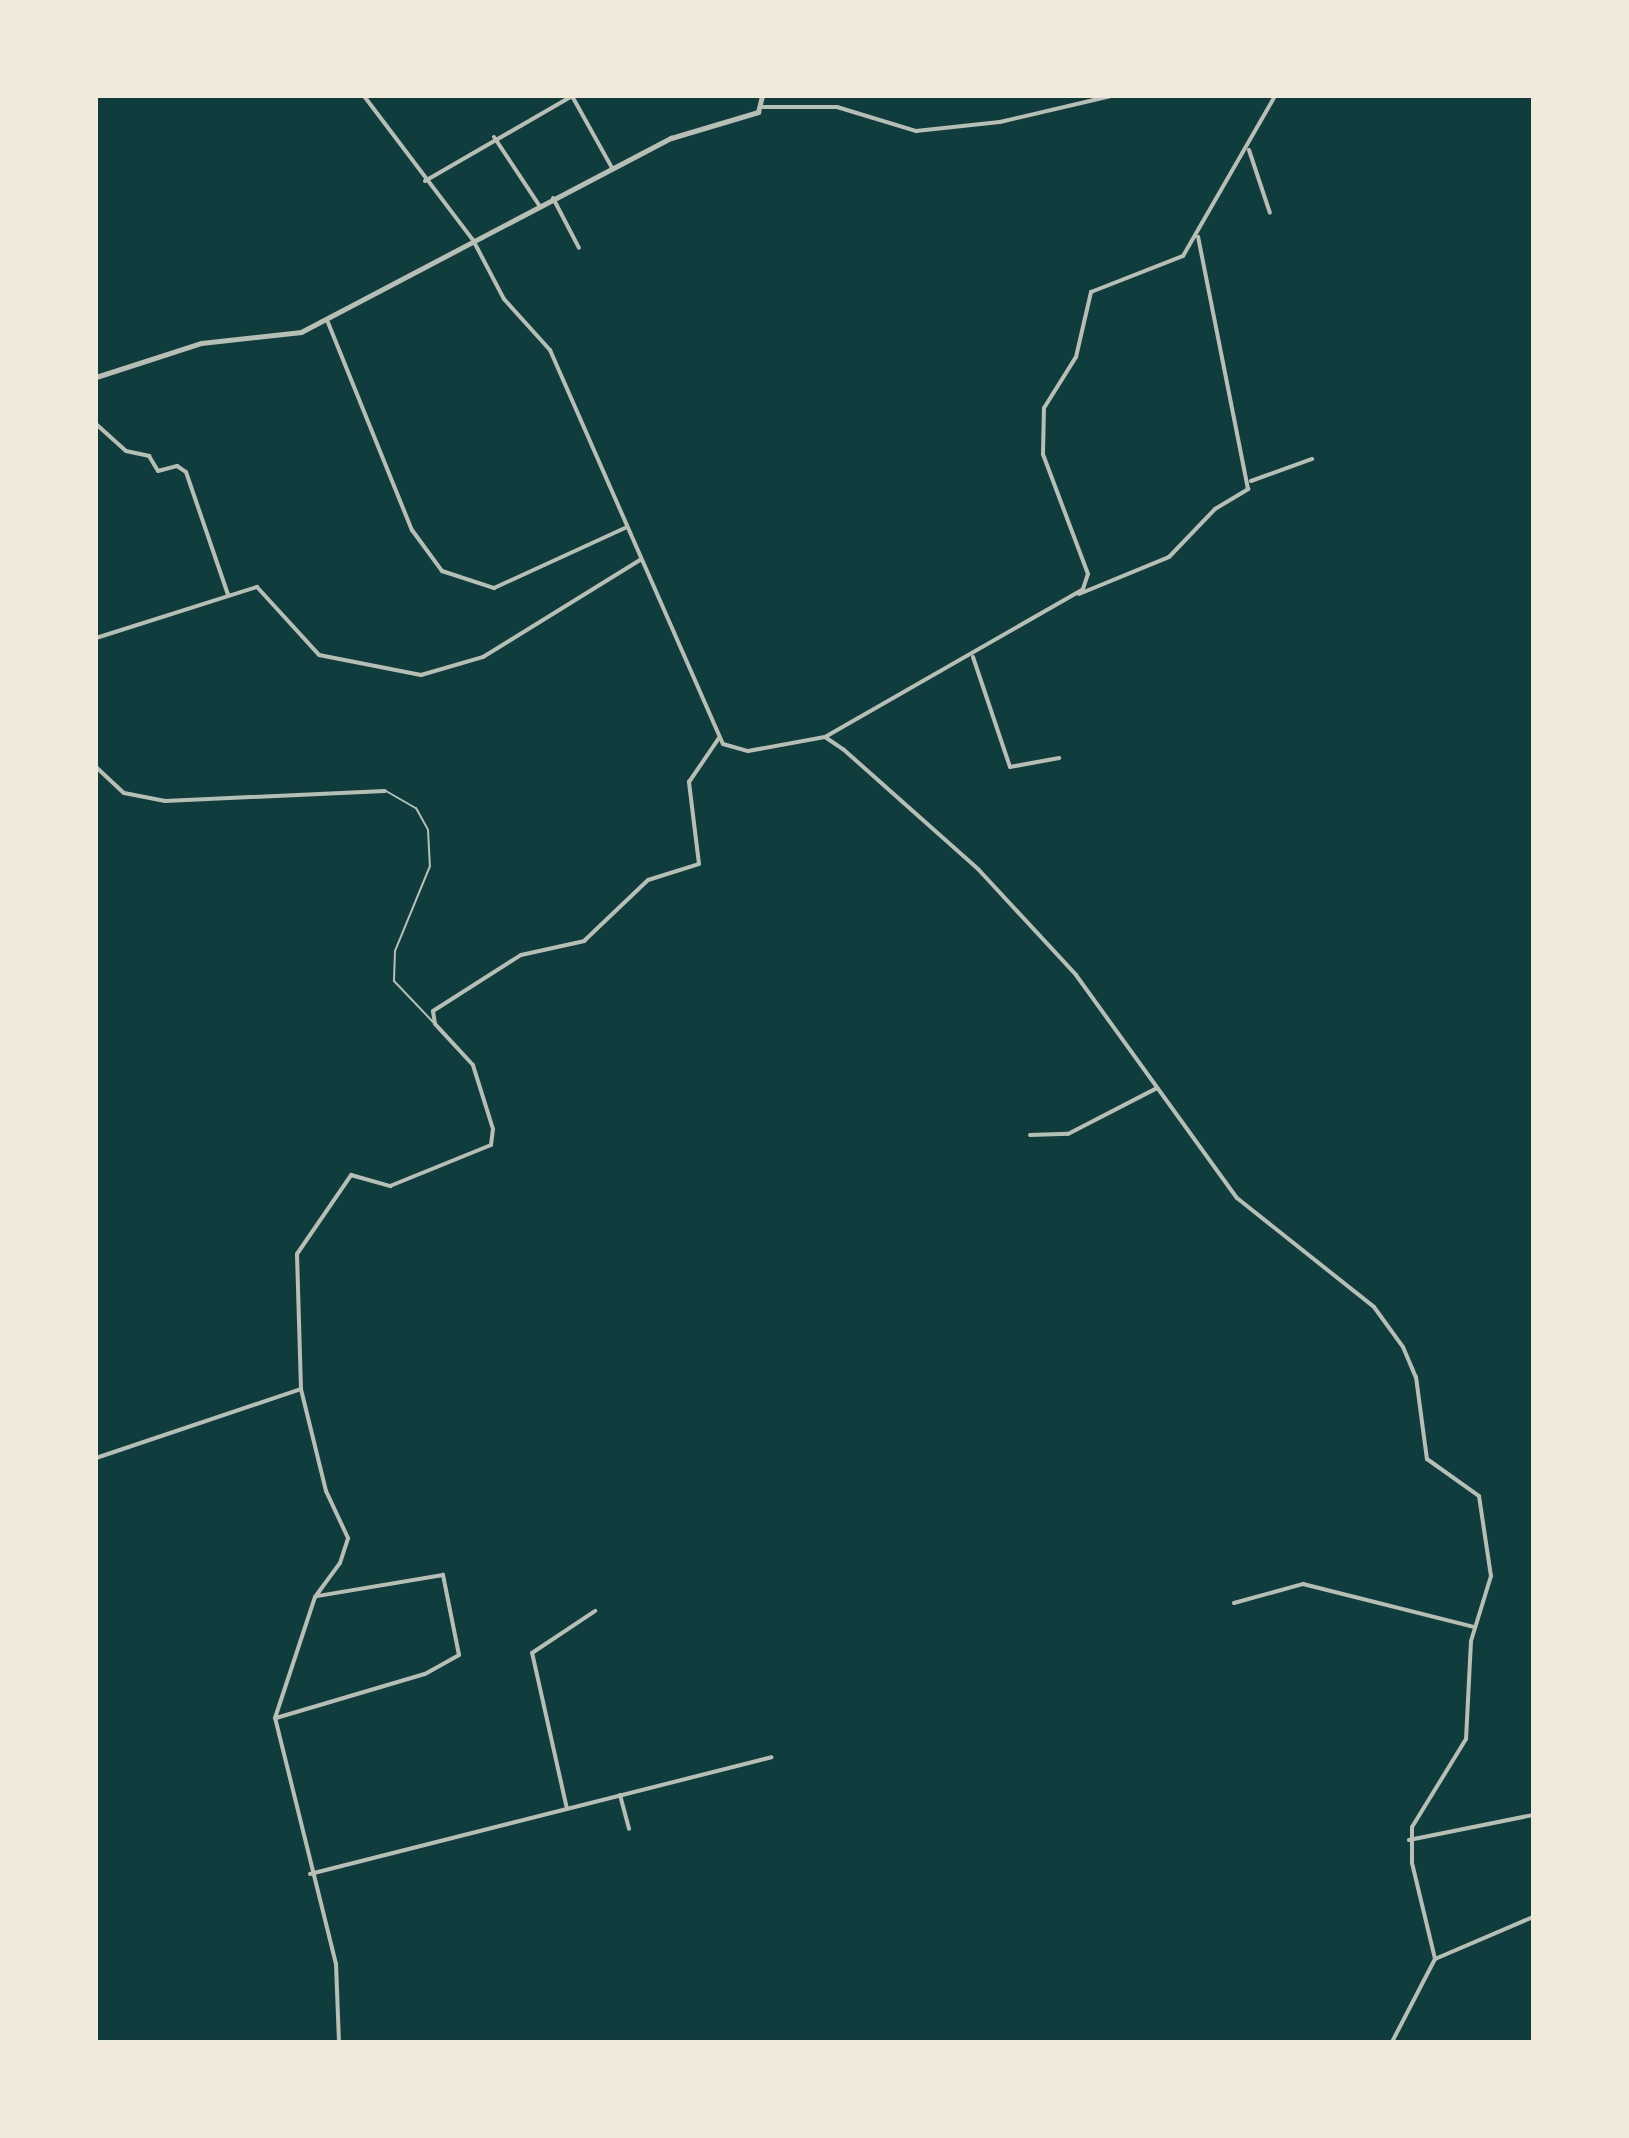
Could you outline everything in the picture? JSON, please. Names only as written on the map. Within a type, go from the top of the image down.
[{"type":"street","points":[[364,96],[425,181],[473,240],[500,294],[550,350],[719,738],[733,751],[825,737],[973,657],[1079,594],[1177,552],[1251,481],[1312,459]]},
{"type":"street","points":[[425,181],[494,137],[572,96],[612,168]]},
{"type":"street","points":[[762,96],[763,107]]},
{"type":"street","points":[[96,377],[186,347],[271,340],[327,320],[539,205],[684,132],[763,107],[837,107],[916,131],[1000,122],[1111,96]]},
{"type":"street","points":[[1079,594],[1088,574],[1046,465],[1044,408],[1076,357],[1091,292],[1176,261],[1198,237],[1249,150],[1275,96]]},
{"type":"street","points":[[494,137],[539,205]]},
{"type":"street","points":[[1249,150],[1270,213]]},
{"type":"street","points":[[553,198],[579,248]]},
{"type":"street","points":[[1198,237],[1221,379],[1251,481]]},
{"type":"street","points":[[327,320],[412,530],[442,571],[494,588],[625,527]]},
{"type":"street","points":[[96,424],[126,451],[149,456],[158,471],[186,472],[228,595]]},
{"type":"street","points":[[96,638],[228,595],[261,588],[291,631],[319,655],[421,675],[483,657],[640,560]]},
{"type":"street","points":[[973,657],[1010,767],[1059,758]]},
{"type":"street","points":[[825,737],[1004,895],[1097,1000],[1237,1198],[1374,1307],[1403,1347],[1414,1369],[1427,1459],[1470,1486],[1481,1503],[1491,1576],[1474,1627],[1466,1739],[1415,1816],[1409,1840],[1435,1959]]},
{"type":"street","points":[[339,2042],[336,1964],[310,1874],[275,1718],[315,1597],[340,1563],[348,1538],[326,1491],[301,1389],[297,1254],[325,1223],[341,1182],[360,1172],[390,1186],[492,1143],[473,1065],[435,1024],[433,1011],[476,979],[539,948],[584,941],[648,880],[699,864],[689,782],[719,738]]},
{"type":"street","points":[[96,767],[124,793],[165,801],[385,791]]},
{"type":"street","points":[[1030,1135],[1068,1134],[1157,1088]]},
{"type":"street","points":[[96,1458],[301,1389]]},
{"type":"street","points":[[275,1718],[425,1674],[459,1655],[443,1575],[315,1597]]},
{"type":"street","points":[[1234,1603],[1303,1584],[1474,1627]]},
{"type":"street","points":[[567,1809],[532,1653],[595,1611]]},
{"type":"street","points":[[310,1874],[771,1757]]},
{"type":"street","points":[[620,1795],[629,1829]]},
{"type":"street","points":[[1409,1840],[1533,1815]]},
{"type":"street","points":[[1392,2042],[1435,1959],[1533,1917]]},
{"type":"lane","points":[[385,791],[416,808],[428,830],[430,866],[395,951],[394,981],[435,1024]]}]
